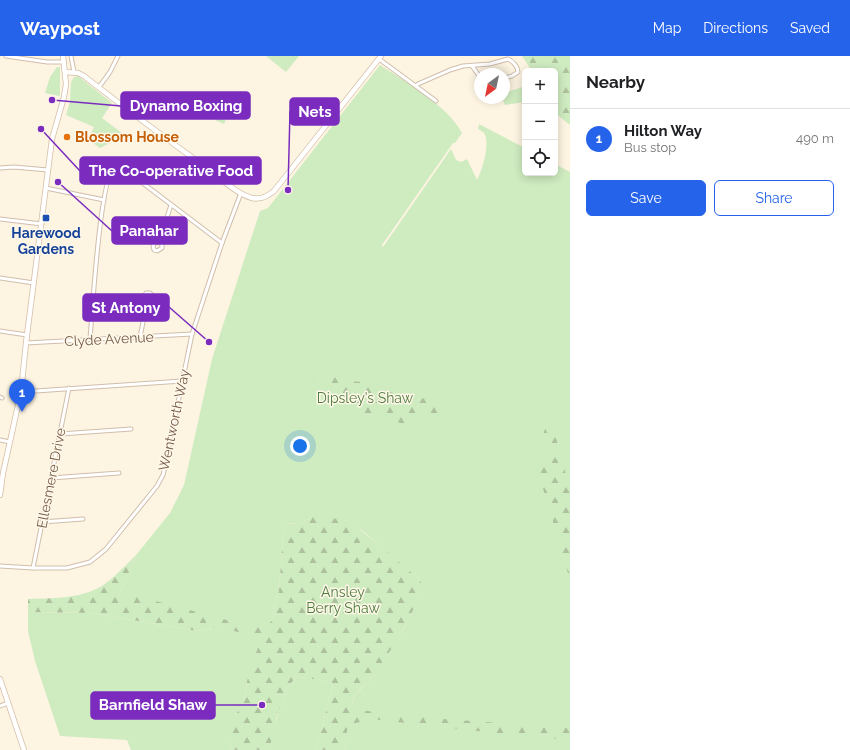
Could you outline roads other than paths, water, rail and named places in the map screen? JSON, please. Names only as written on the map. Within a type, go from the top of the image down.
[{"type":"main road","points":[[0,495],[3,473],[22,392],[26,343],[52,139],[64,97],[66,84],[63,56]]},
{"type":"main road","points":[[65,72],[74,72],[84,76],[240,193],[256,198],[263,197],[274,191],[380,58]]},
{"type":"main road","points":[[0,679],[24,750]]},
{"type":"street","points":[[6,56],[47,62],[64,62]]},
{"type":"street","points":[[71,56],[74,72]]},
{"type":"street","points":[[98,87],[110,72],[118,56]]},
{"type":"street","points":[[380,58],[436,101]]},
{"type":"street","points":[[416,86],[450,70],[463,66],[497,62],[505,59],[511,60],[517,68],[518,72],[510,76]]},
{"type":"street","points":[[0,168],[48,170]]},
{"type":"street","points":[[90,339],[97,252],[104,200],[109,174],[114,168],[122,169],[136,178],[222,243]]},
{"type":"street","points":[[46,188],[104,200]]},
{"type":"street","name":"Wentworth Way","points":[[0,566],[67,568],[90,562],[102,554],[157,486],[163,475],[192,334],[240,193]]},
{"type":"street","points":[[159,242],[171,205]]},
{"type":"street","points":[[0,219],[42,224]]},
{"type":"street","points":[[0,278],[34,283]]},
{"type":"street","points":[[140,336],[147,302]]},
{"type":"street","points":[[0,331],[27,335]]},
{"type":"street","name":"Clyde Avenue","points":[[26,343],[192,334]]},
{"type":"street","points":[[22,392],[182,381]]},
{"type":"street","name":"Ellesmere Drive","points":[[33,568],[69,388]]},
{"type":"street","points":[[60,434],[131,429]]},
{"type":"street","points":[[0,440],[10,442]]},
{"type":"street","points":[[51,478],[119,473]]},
{"type":"street","points":[[42,522],[83,519]]},
{"type":"street","points":[[0,706],[8,703]]},
{"type":"place","name":"Dynamo Boxing","points":[[52,100]]},
{"type":"place","name":"The Co-operative Food","points":[[41,129]]},
{"type":"place","name":"Blossom House","points":[[67,137]]},
{"type":"place","name":"Panahar","points":[[58,182]]},
{"type":"place","name":"Nets","points":[[288,190]]},
{"type":"place","name":"Harewood Gardens","points":[[46,218]]},
{"type":"place","name":"St Antony","points":[[209,342]]},
{"type":"place","name":"Hilton Way","points":[[22,412]]},
{"type":"place","name":"Barnfield Shaw","points":[[262,705]]},
{"type":"park label","name":"Dipsley's Shaw","points":[[365,398]]},
{"type":"park label","name":"Ansley Berry Shaw","points":[[343,600]]}]
